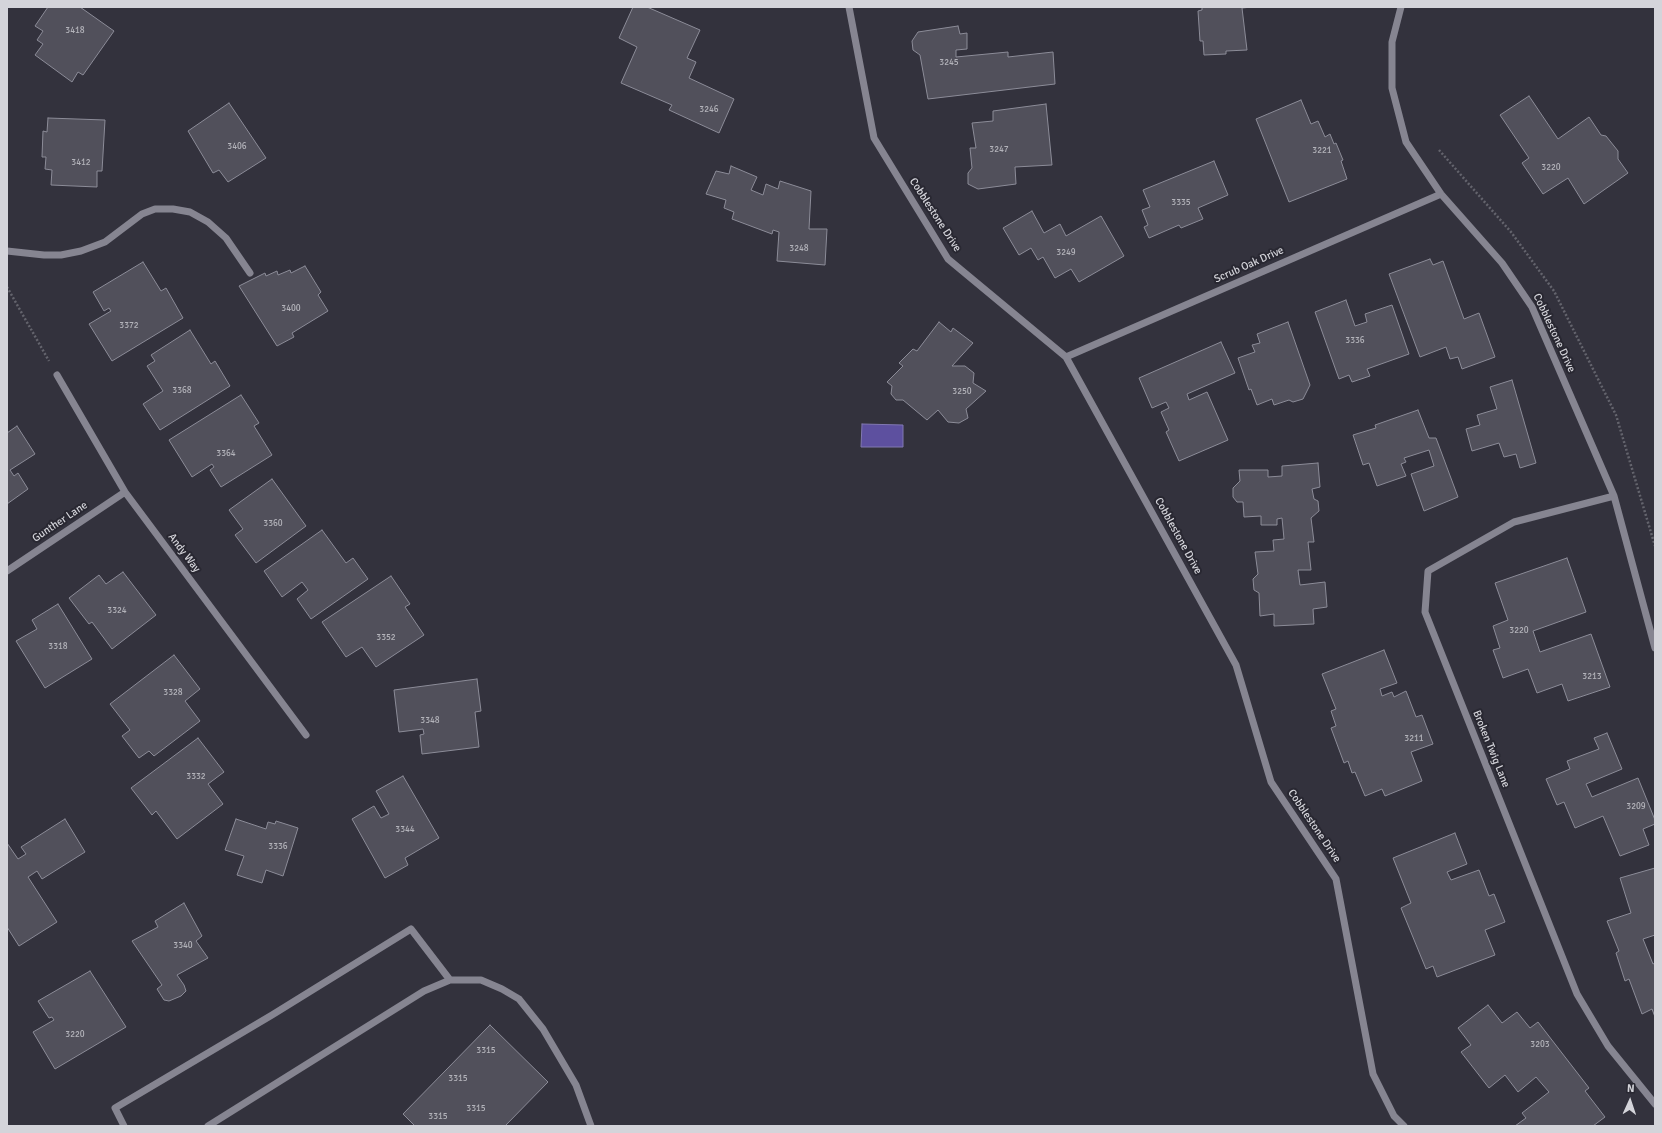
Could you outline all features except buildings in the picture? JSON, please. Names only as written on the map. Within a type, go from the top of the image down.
[{"type":"street","name":"Cobblestone Drive","points":[[849,7],[874,138],[948,259],[1066,357],[1236,665],[1271,782],[1336,879],[1373,1074],[1394,1116],[1404,1126]]},
{"type":"street","name":"Cobblestone Drive","points":[[1401,7],[1392,42],[1392,88],[1406,142],[1441,194],[1502,262],[1532,307],[1614,496],[1655,648]]},
{"type":"street","name":"Scrub Oak Drive","points":[[1066,357],[1441,194]]},
{"type":"street","points":[[7,251],[44,255],[61,255],[81,251],[105,242],[142,214],[155,209],[173,209],[190,212],[208,222],[226,238],[250,273]]},
{"type":"street","name":"Andy Way","points":[[57,375],[125,492],[306,735]]},
{"type":"street","name":"Gunther Lane","points":[[7,570],[125,492]]},
{"type":"street","name":"Broken Twig Lane","points":[[1614,496],[1514,522],[1428,571],[1424,612],[1577,994],[1608,1046],[1655,1104]]},
{"type":"street","points":[[124,1126],[115,1108],[272,1015],[411,929],[450,980]]},
{"type":"street","points":[[208,1126],[424,991],[450,980],[481,980],[502,989],[519,999],[543,1029],[576,1085],[591,1126]]},
{"type":"path","points":[[7,288],[57,375]]},
{"type":"shaded area","points":[[862,424],[903,425],[903,447],[861,447]]}]
